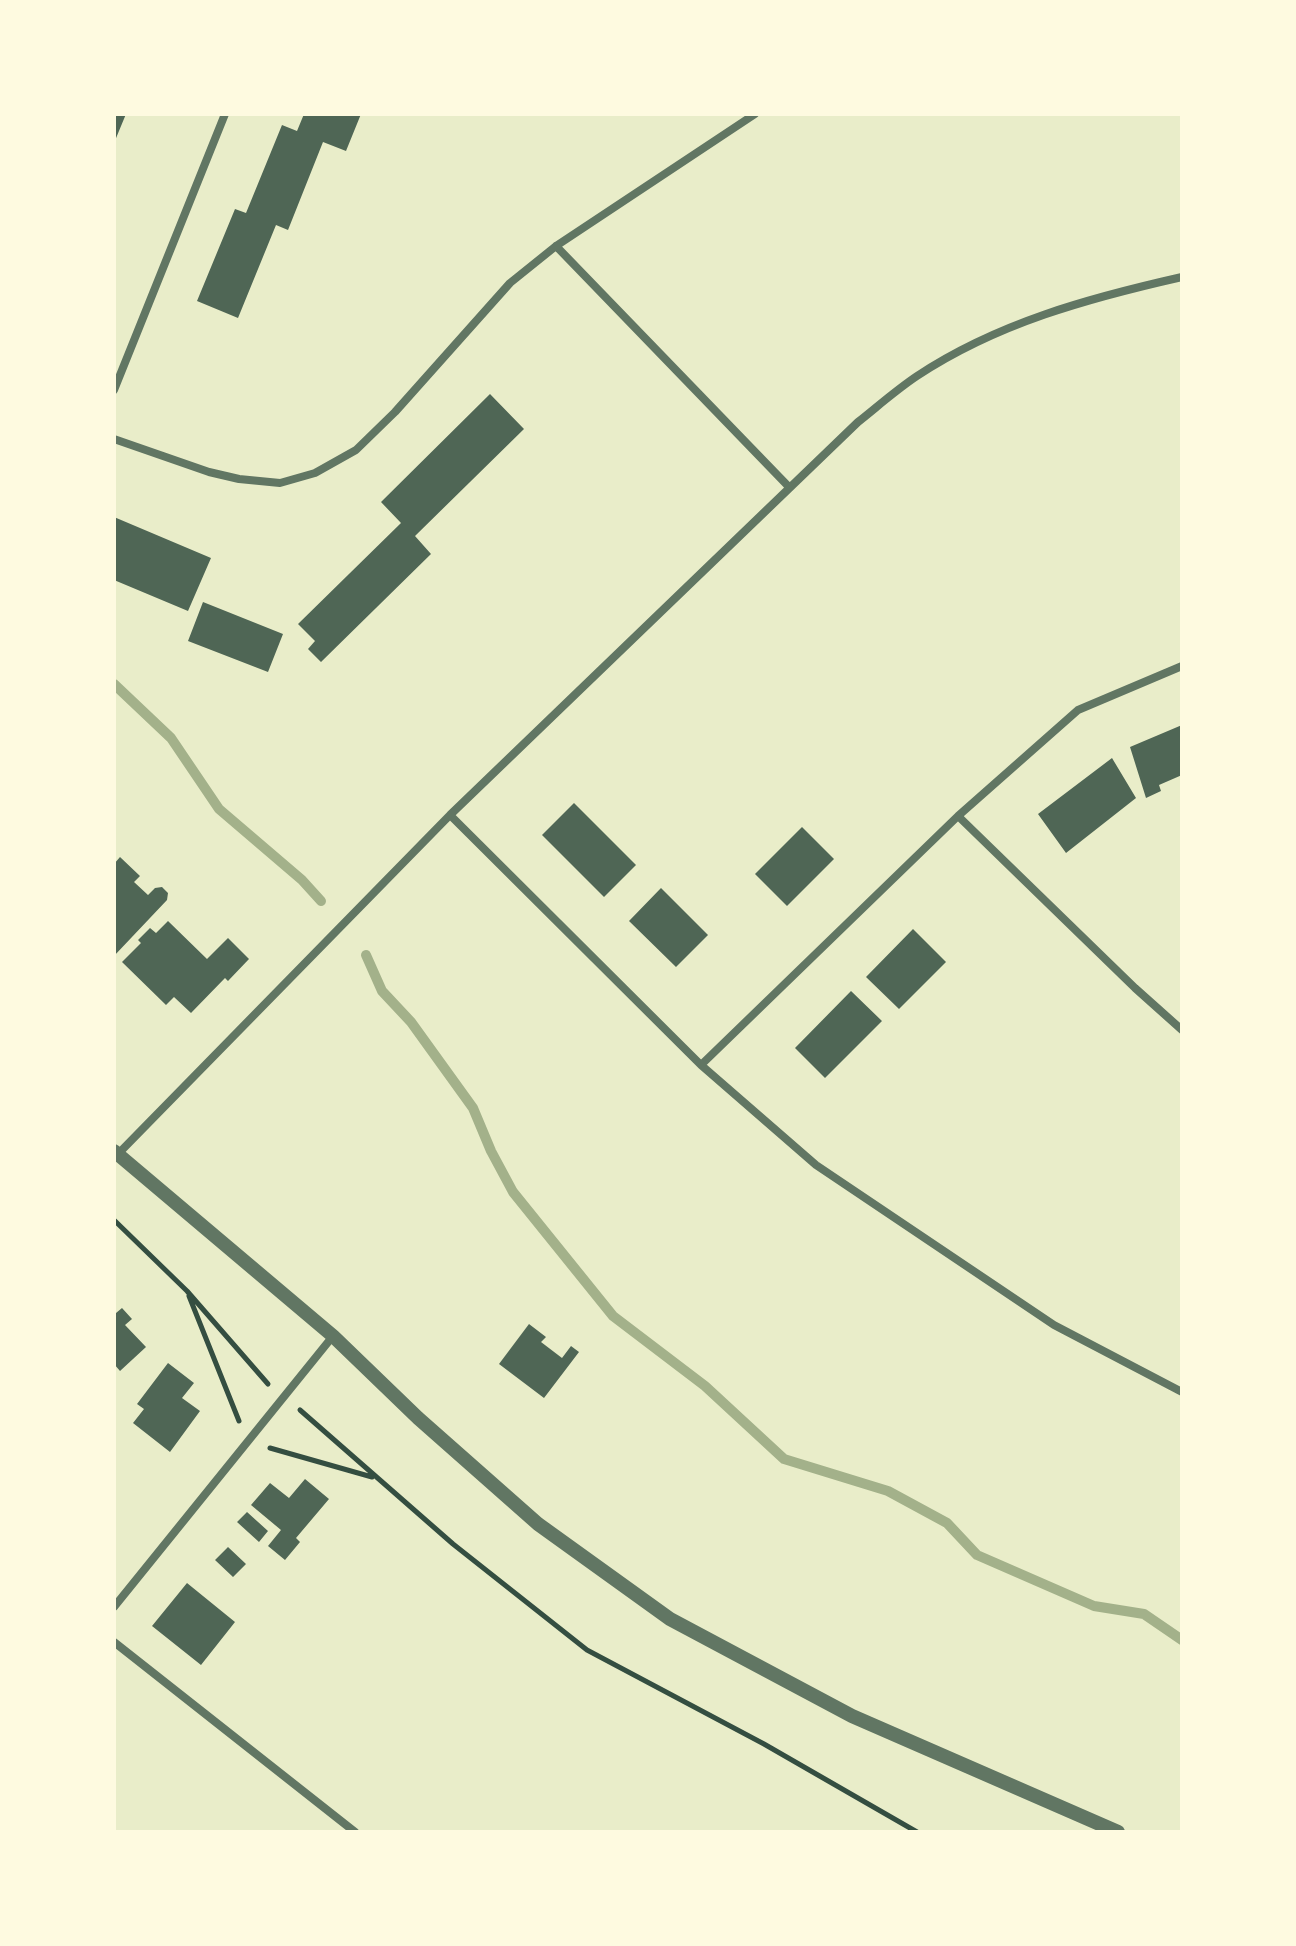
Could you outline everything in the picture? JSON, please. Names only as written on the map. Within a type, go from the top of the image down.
[{"type":"street","points":[[114,390],[225,114]]},
{"type":"street","points":[[114,439],[209,472],[239,479],[280,483],[315,473],[356,450],[510,283],[556,246],[755,114]]},
{"type":"street","points":[[556,246],[789,487]]},
{"type":"street","points":[[1118,1832],[852,1716],[670,1619],[538,1524],[418,1418],[333,1336],[116,1153],[450,815],[858,422],[916,376],[973,344],[1037,316],[1120,291],[1182,277]]},
{"type":"street","points":[[701,1065],[958,816],[1078,710],[1182,666]]},
{"type":"street","points":[[450,815],[701,1065],[816,1165],[944,1254],[1054,1325],[1182,1392]]},
{"type":"street","points":[[958,816],[1182,1030]]},
{"type":"street","points":[[114,1607],[333,1336]]},
{"type":"street","points":[[114,1642],[355,1832]]},
{"type":"path","points":[[114,1220],[187,1291],[263,1380],[453,1544],[587,1650],[764,1744],[917,1832]]},
{"type":"building","points":[[114,114],[126,114],[114,143]]},
{"type":"building","points":[[304,114],[361,114],[346,151],[323,142],[288,230],[276,225],[238,318],[197,301],[235,209],[246,213],[282,125],[297,131]]},
{"type":"building","points":[[490,394],[524,429],[415,536],[431,554],[321,662],[308,649],[315,641],[298,624],[401,523],[381,502]]},
{"type":"building","points":[[114,517],[211,558],[188,611],[114,580]]},
{"type":"building","points":[[203,602],[283,634],[268,672],[188,641]]},
{"type":"building","points":[[1182,725],[1182,775],[1159,785],[1161,791],[1146,798],[1130,747]]},
{"type":"building","points":[[1112,758],[1136,798],[1066,853],[1038,814]]},
{"type":"building","points":[[574,803],[636,865],[604,897],[542,835]]},
{"type":"building","points":[[802,827],[834,859],[787,906],[755,874]]},
{"type":"building","points":[[120,857],[140,876],[134,882],[148,895],[155,888],[162,887],[168,893],[167,900],[114,956],[114,864]]},
{"type":"building","points":[[661,888],[708,935],[676,967],[629,921]]},
{"type":"building","points":[[168,921],[207,959],[228,938],[249,959],[228,981],[225,978],[191,1013],[174,997],[166,1005],[122,962],[141,943],[138,940],[150,928],[156,933]]},
{"type":"building","points":[[913,929],[946,962],[899,1009],[866,977]]},
{"type":"building","points":[[851,991],[882,1021],[825,1078],[795,1048]]},
{"type":"building","points":[[122,1308],[132,1319],[125,1325],[146,1347],[120,1371],[114,1364],[114,1310],[116,1313]]},
{"type":"building","points":[[529,1324],[546,1337],[541,1342],[562,1358],[571,1346],[579,1352],[544,1398],[499,1364]]},
{"type":"building","points":[[168,1363],[194,1383],[182,1398],[200,1411],[170,1452],[133,1423],[144,1409],[137,1404]]},
{"type":"building","points":[[305,1479],[329,1499],[296,1538],[300,1542],[285,1560],[268,1546],[281,1530],[251,1505],[270,1483],[289,1498]]},
{"type":"building","points":[[247,1512],[268,1531],[259,1542],[237,1522]]},
{"type":"building","points":[[228,1547],[246,1564],[233,1577],[215,1560]]},
{"type":"building","points":[[187,1583],[235,1622],[201,1665],[152,1626]]},
{"type":"waterway","points":[[114,684],[171,738],[219,809],[302,880],[321,901]]},
{"type":"waterway","points":[[366,955],[382,991],[411,1022],[473,1108],[513,1192],[613,1316],[705,1386],[784,1459],[888,1491],[947,1523],[977,1555],[1094,1606],[1144,1614],[1182,1640]]}]
